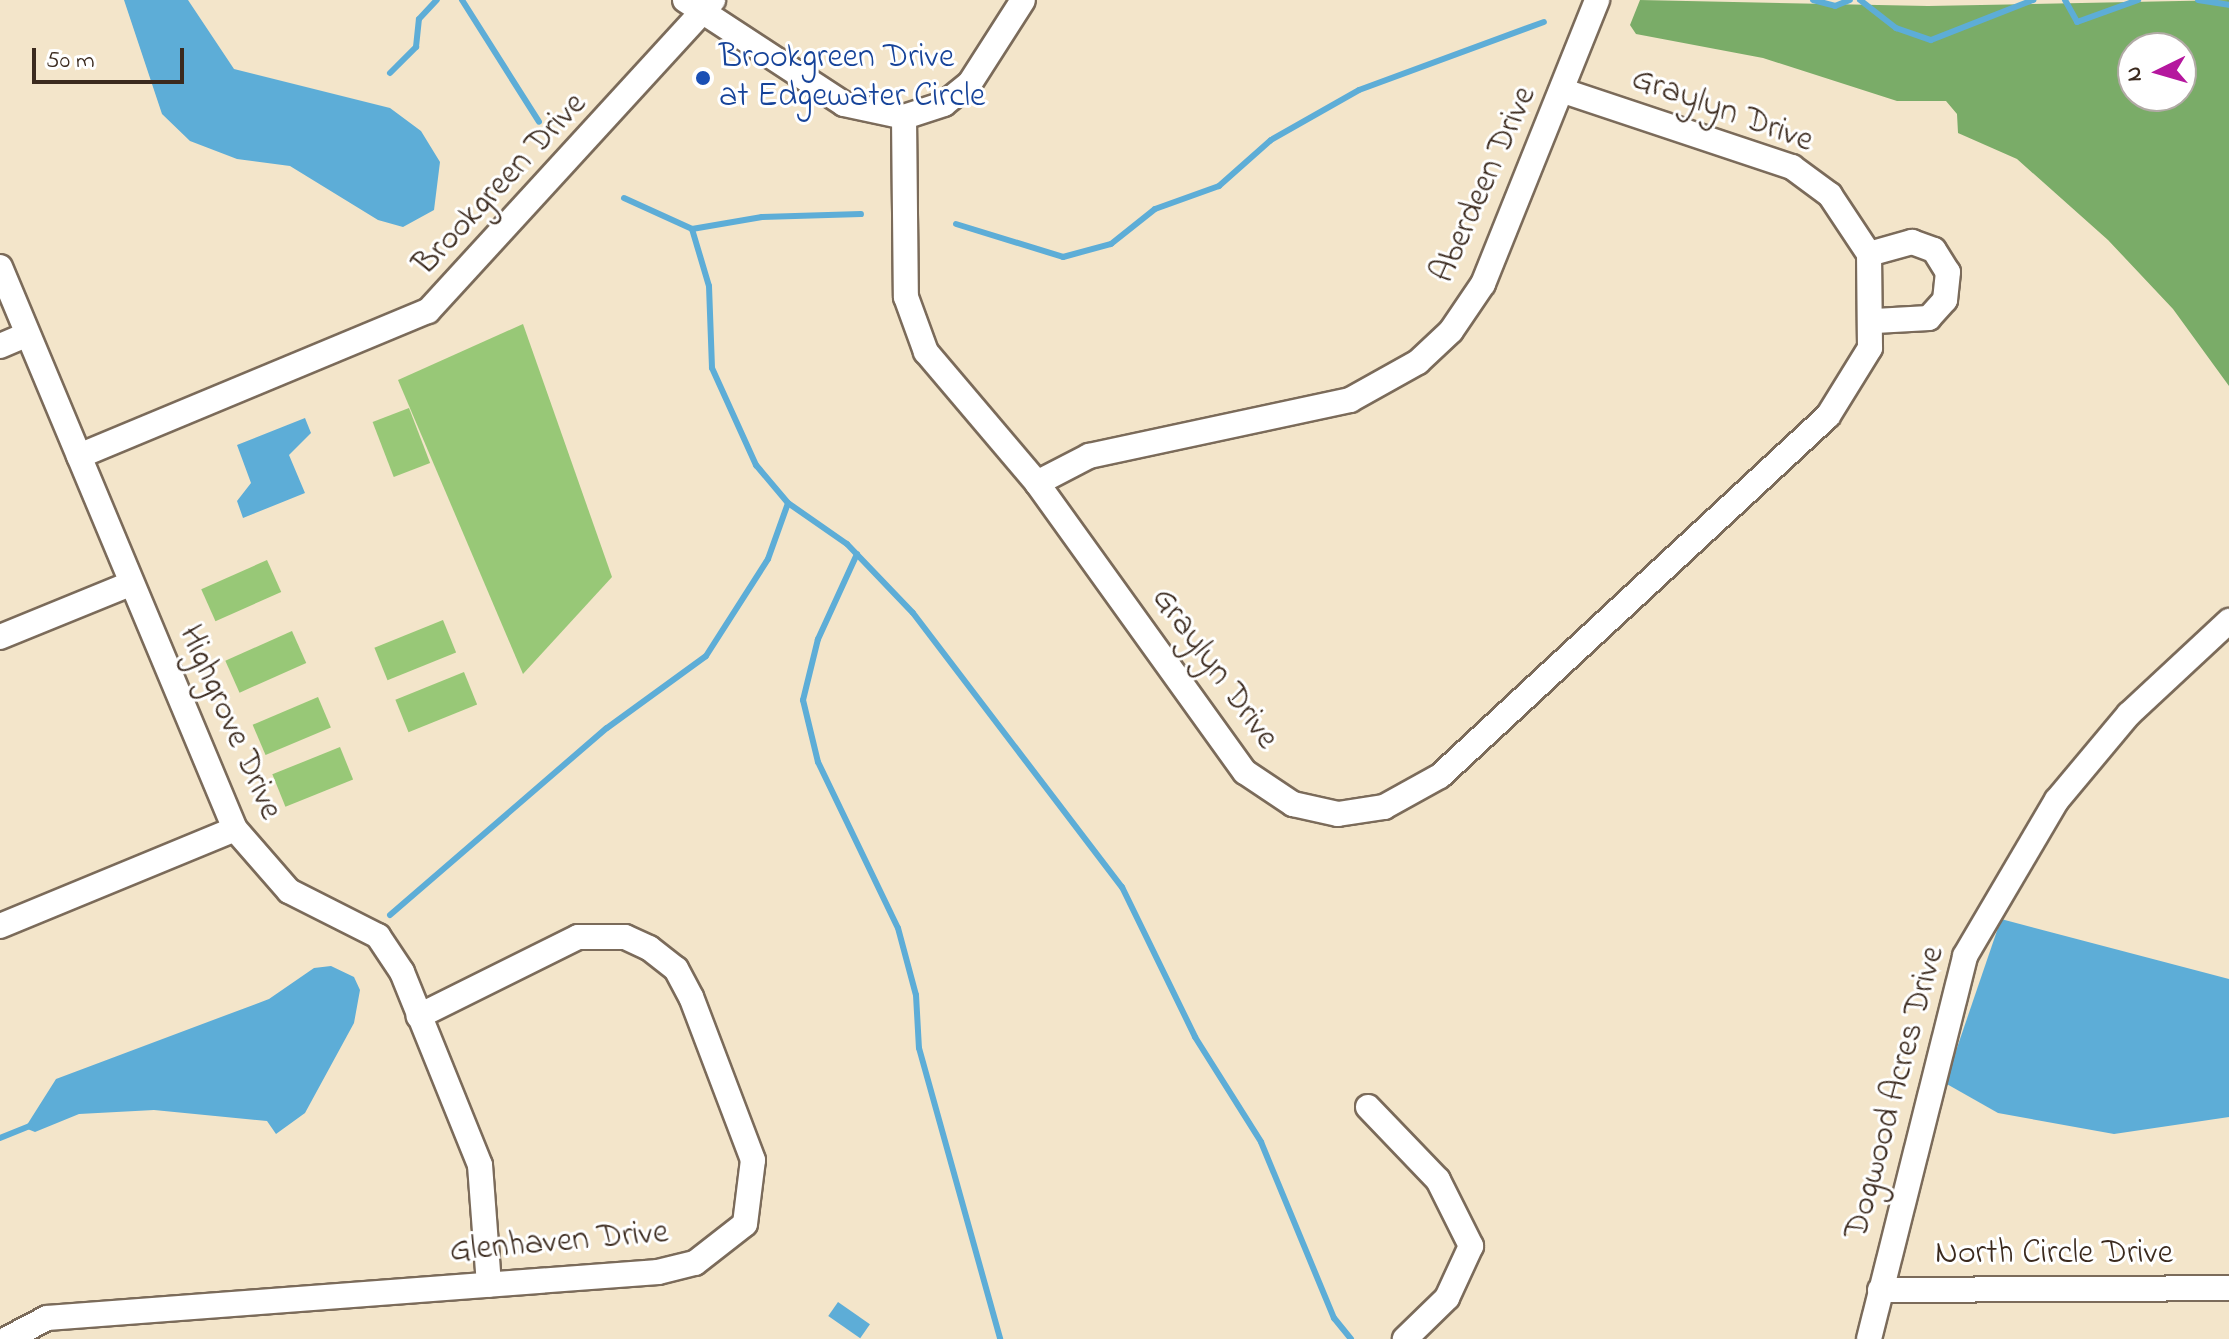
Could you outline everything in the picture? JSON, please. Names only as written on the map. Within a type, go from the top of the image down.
[{"type":"street","points":[[701,4],[844,104],[904,117],[944,104],[970,83],[1023,0]]},
{"type":"street","name":"Aberdeen Drive","points":[[1037,483],[1089,456],[1350,400],[1418,362],[1451,331],[1483,284],[1564,91],[1597,0]]},
{"type":"street","name":"Brookgreen Drive","points":[[79,456],[428,311],[701,4]]},
{"type":"street","name":"Graylyn Drive","points":[[904,117],[908,316],[937,367],[1037,483],[1245,772],[1311,810],[1384,807],[1440,776],[1828,416],[1859,374],[1875,321],[1869,254],[1830,195],[1792,167],[1564,91]]},
{"type":"street","points":[[1869,254],[1912,242],[1934,250],[1948,272],[1945,300],[1929,318],[1875,321]]},
{"type":"street","name":"Highgrove Drive","points":[[0,267],[235,829],[289,891],[378,936],[419,1016],[480,1165],[489,1285]]},
{"type":"street","points":[[0,346],[26,335]]},
{"type":"street","points":[[0,637],[130,584]]},
{"type":"street","name":"Dogwood Acres Drive","points":[[1869,1339],[1965,956],[2002,884],[2057,800],[2129,714],[2229,621]]},
{"type":"street","points":[[0,926],[235,829]]},
{"type":"street","name":"Glenhaven Drive","points":[[7,1339],[47,1318],[489,1285],[695,1263],[745,1224],[753,1160],[676,969],[625,937],[578,937],[419,1016]]},
{"type":"street","points":[[1368,1107],[1438,1180],[1471,1246],[1447,1298],[1405,1339]]},
{"type":"street","name":"North Circle Drive","points":[[1880,1290],[2229,1288]]},
{"type":"green space","points":[[1640,0],[1928,6],[2229,0],[2229,386],[2173,309],[2108,240],[2017,159],[1958,133],[1957,114],[1946,101],[1897,101],[1763,58],[1636,34],[1630,25]]},
{"type":"green space","points":[[523,324],[612,577],[523,674],[398,380]]},
{"type":"green space","points":[[409,408],[430,463],[394,477],[373,422]]},
{"type":"green space","points":[[267,560],[281,592],[215,621],[201,589]]},
{"type":"green space","points":[[443,620],[456,652],[387,680],[374,648]]},
{"type":"green space","points":[[292,631],[306,663],[240,693],[225,661]]},
{"type":"green space","points":[[464,672],[477,704],[408,732],[395,700]]},
{"type":"green space","points":[[318,697],[331,727],[266,755],[253,725]]},
{"type":"green space","points":[[340,747],[353,779],[285,807],[272,774]]},
{"type":"water","points":[[124,0],[188,0],[234,69],[390,108],[421,131],[440,162],[434,210],[403,227],[378,220],[290,166],[237,159],[190,141],[162,114]]},
{"type":"water","points":[[305,418],[311,433],[289,455],[305,493],[243,518],[237,501],[251,483],[237,445]]},
{"type":"water","points":[[2001,919],[2229,979],[2229,1117],[2114,1134],[1998,1113],[1945,1083]]},
{"type":"water","points":[[331,966],[354,977],[360,990],[354,1023],[305,1113],[276,1134],[267,1121],[154,1110],[79,1114],[35,1132],[25,1128],[56,1079],[269,999],[314,968]]},
{"type":"water","points":[[838,1302],[870,1324],[860,1338],[828,1316]]},
{"type":"waterway","points":[[390,73],[416,47],[419,19],[437,0]]},
{"type":"waterway","points":[[462,0],[539,122]]},
{"type":"waterway","points":[[1813,0],[1835,6],[1850,0]]},
{"type":"waterway","points":[[1860,0],[1896,28],[1931,40],[2033,0]]},
{"type":"waterway","points":[[2065,0],[2077,22],[2138,0]]},
{"type":"waterway","points":[[2198,0],[2229,5]]},
{"type":"waterway","points":[[956,224],[1063,257],[1111,244],[1155,209],[1219,186],[1271,140],[1359,90],[1544,22]]},
{"type":"waterway","points":[[624,198],[692,229],[762,217],[861,214]]},
{"type":"waterway","points":[[692,229],[709,286],[712,368],[756,465],[788,503],[847,544],[913,613],[1122,887],[1195,1037],[1261,1142],[1334,1318],[1351,1339]]},
{"type":"waterway","points":[[390,915],[607,728],[706,656],[768,559],[788,503]]},
{"type":"waterway","points":[[857,554],[818,639],[803,700],[818,762],[898,928],[916,995],[919,1048],[1000,1339]]},
{"type":"waterway","points":[[0,1138],[30,1126]]},
{"type":"place","name":"Brookgreen Drive at Edgewater Circle","points":[[703,78]]}]
